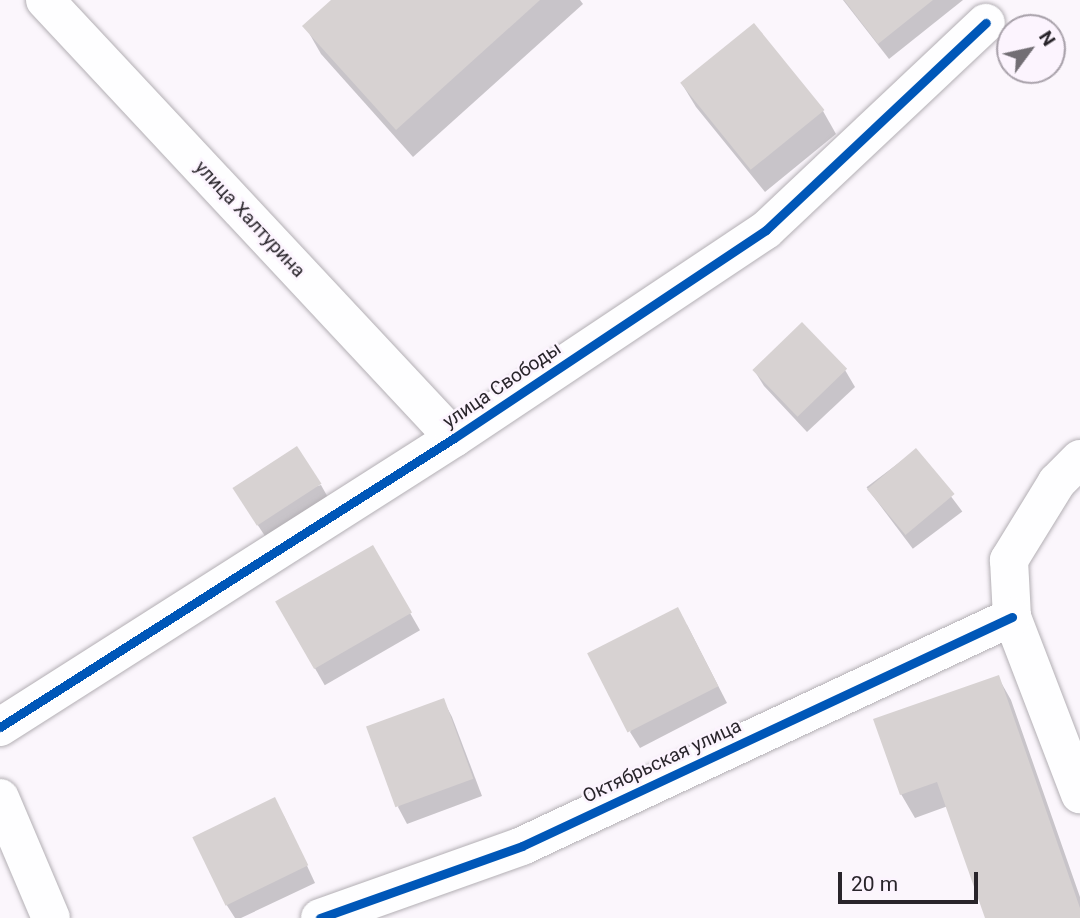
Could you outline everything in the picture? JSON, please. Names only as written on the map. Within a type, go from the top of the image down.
[{"type":"street","name":"улица Халтурина","points":[[45,0],[454,438]]},
{"type":"street","name":"улица Свободы","points":[[0,727],[454,438],[766,229],[986,23]]},
{"type":"street","points":[[1080,459],[1058,482],[1009,560],[1012,617],[1080,794]]},
{"type":"street","name":"Октябрьская улица","points":[[320,918],[522,846],[1012,617]]},
{"type":"street","points":[[0,798],[51,918]]},
{"type":"building","points":[[331,0],[540,0],[396,130],[302,26]]},
{"type":"building","points":[[844,0],[933,0],[878,44]]},
{"type":"building","points":[[754,23],[824,110],[751,170],[680,83]]},
{"type":"building","points":[[802,322],[847,369],[798,417],[752,370]]},
{"type":"building","points":[[297,446],[322,484],[257,526],[232,488]]},
{"type":"building","points":[[916,448],[955,494],[906,535],[867,489]]},
{"type":"building","points":[[373,545],[412,613],[314,669],[275,602]]},
{"type":"building","points":[[678,607],[718,686],[628,733],[587,653]]},
{"type":"building","points":[[999,675],[1080,908],[1080,918],[985,918],[937,782],[900,795],[873,719]]},
{"type":"building","points":[[444,698],[473,779],[395,807],[366,726]]},
{"type":"building","points":[[275,797],[308,865],[226,906],[192,837]]},
{"type":"cycle path","points":[[0,727],[454,438],[766,230],[986,23]]},
{"type":"cycle path","points":[[320,918],[522,846],[1012,617]]}]
